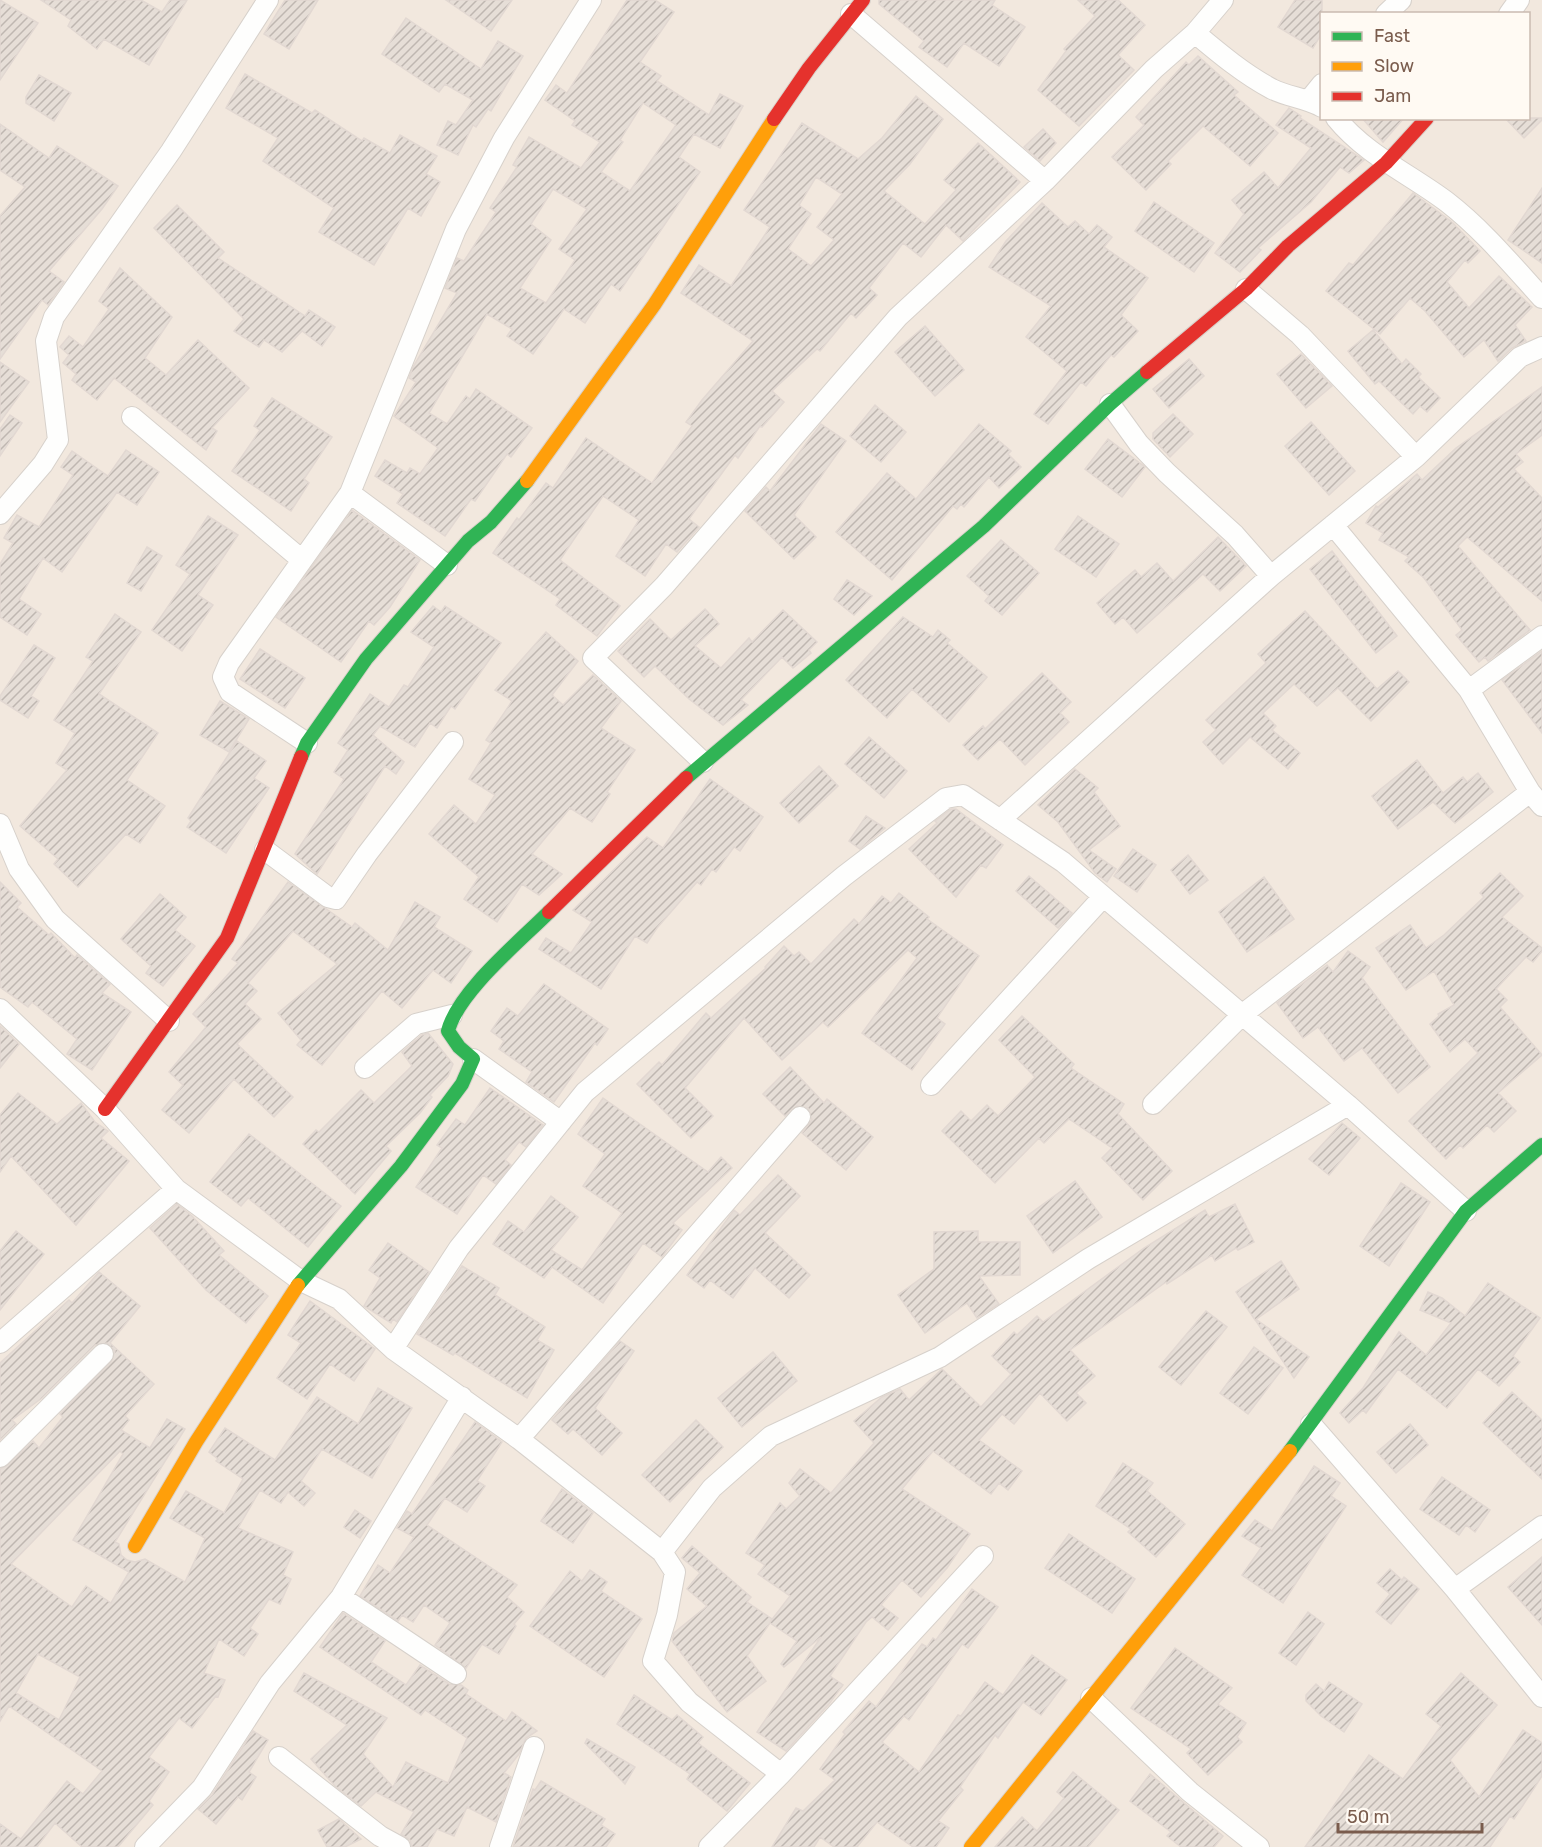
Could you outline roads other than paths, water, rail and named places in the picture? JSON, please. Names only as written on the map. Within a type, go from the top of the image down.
[{"type":"street","points":[[0,514],[43,464],[58,440],[46,341],[54,317],[171,151],[268,0]]},
{"type":"street","points":[[307,744],[230,692],[223,677],[228,663],[296,572],[302,560],[350,493],[456,229],[504,138],[591,0]]},
{"type":"street","points":[[703,762],[593,658],[664,586],[898,317],[1045,181],[1154,69],[1195,33],[1223,0]]},
{"type":"street","points":[[1388,12],[1401,0]]},
{"type":"street","points":[[105,1109],[227,938],[307,744],[366,659],[468,541],[491,522],[528,480],[654,305],[810,68],[857,7],[1045,181]]},
{"type":"street","points":[[1195,33],[1236,67],[1275,90],[1315,103]]},
{"type":"street","points":[[1338,120],[1348,133],[1386,163],[1447,202],[1487,238],[1542,297]]},
{"type":"street","points":[[561,1122],[459,1047],[448,1031],[452,1015],[469,993],[610,849],[703,762],[801,683],[984,526],[1110,404],[1246,290],[1288,246],[1386,163],[1425,120]]},
{"type":"street","points":[[1246,290],[1300,335],[1416,456]]},
{"type":"street","points":[[1000,820],[1271,576],[1416,456],[1520,357],[1542,347]]},
{"type":"street","points":[[1110,404],[1146,451],[1235,535],[1271,576]]},
{"type":"street","points":[[132,417],[302,560]]},
{"type":"street","points":[[350,493],[447,565]]},
{"type":"street","points":[[1153,1104],[1243,1014],[1536,799],[1469,690],[1333,525]]},
{"type":"street","points":[[1469,690],[1542,636]]},
{"type":"street","points":[[265,850],[328,897],[336,899],[367,854],[453,742]]},
{"type":"street","points":[[393,1349],[459,1248],[585,1092],[844,876],[946,798],[963,795],[1063,862],[1243,1014],[1466,1211]]},
{"type":"street","points":[[0,824],[19,869],[55,919],[169,1021]]},
{"type":"street","points":[[931,1085],[1103,897]]},
{"type":"street","points":[[0,1009],[105,1109],[176,1189],[301,1281],[321,1288],[339,1299],[393,1349],[519,1439],[662,1552],[675,1572],[667,1615],[653,1661],[688,1702],[781,1774]]},
{"type":"street","points":[[365,1068],[416,1024],[452,1015]]},
{"type":"street","points":[[135,1546],[196,1442],[268,1336],[301,1281],[401,1166],[462,1084],[473,1059]]},
{"type":"street","points":[[662,1552],[712,1488],[771,1436],[940,1357],[1088,1259],[1348,1105]]},
{"type":"street","points":[[519,1439],[800,1117]]},
{"type":"street","points":[[971,1847],[1311,1424],[1466,1211],[1542,1145]]},
{"type":"street","points":[[0,1343],[176,1189]]},
{"type":"street","points":[[0,1457],[103,1354]]},
{"type":"street","points":[[145,1847],[202,1788],[270,1683],[341,1597],[462,1397]]},
{"type":"street","points":[[1311,1424],[1455,1589],[1542,1698]]},
{"type":"street","points":[[1455,1589],[1542,1526]]},
{"type":"street","points":[[709,1847],[781,1774],[983,1556]]},
{"type":"street","points":[[341,1597],[456,1674]]},
{"type":"street","points":[[1091,1698],[1190,1792],[1259,1847]]},
{"type":"street","points":[[500,1847],[534,1747]]},
{"type":"street","points":[[279,1757],[380,1836],[400,1847]]}]
